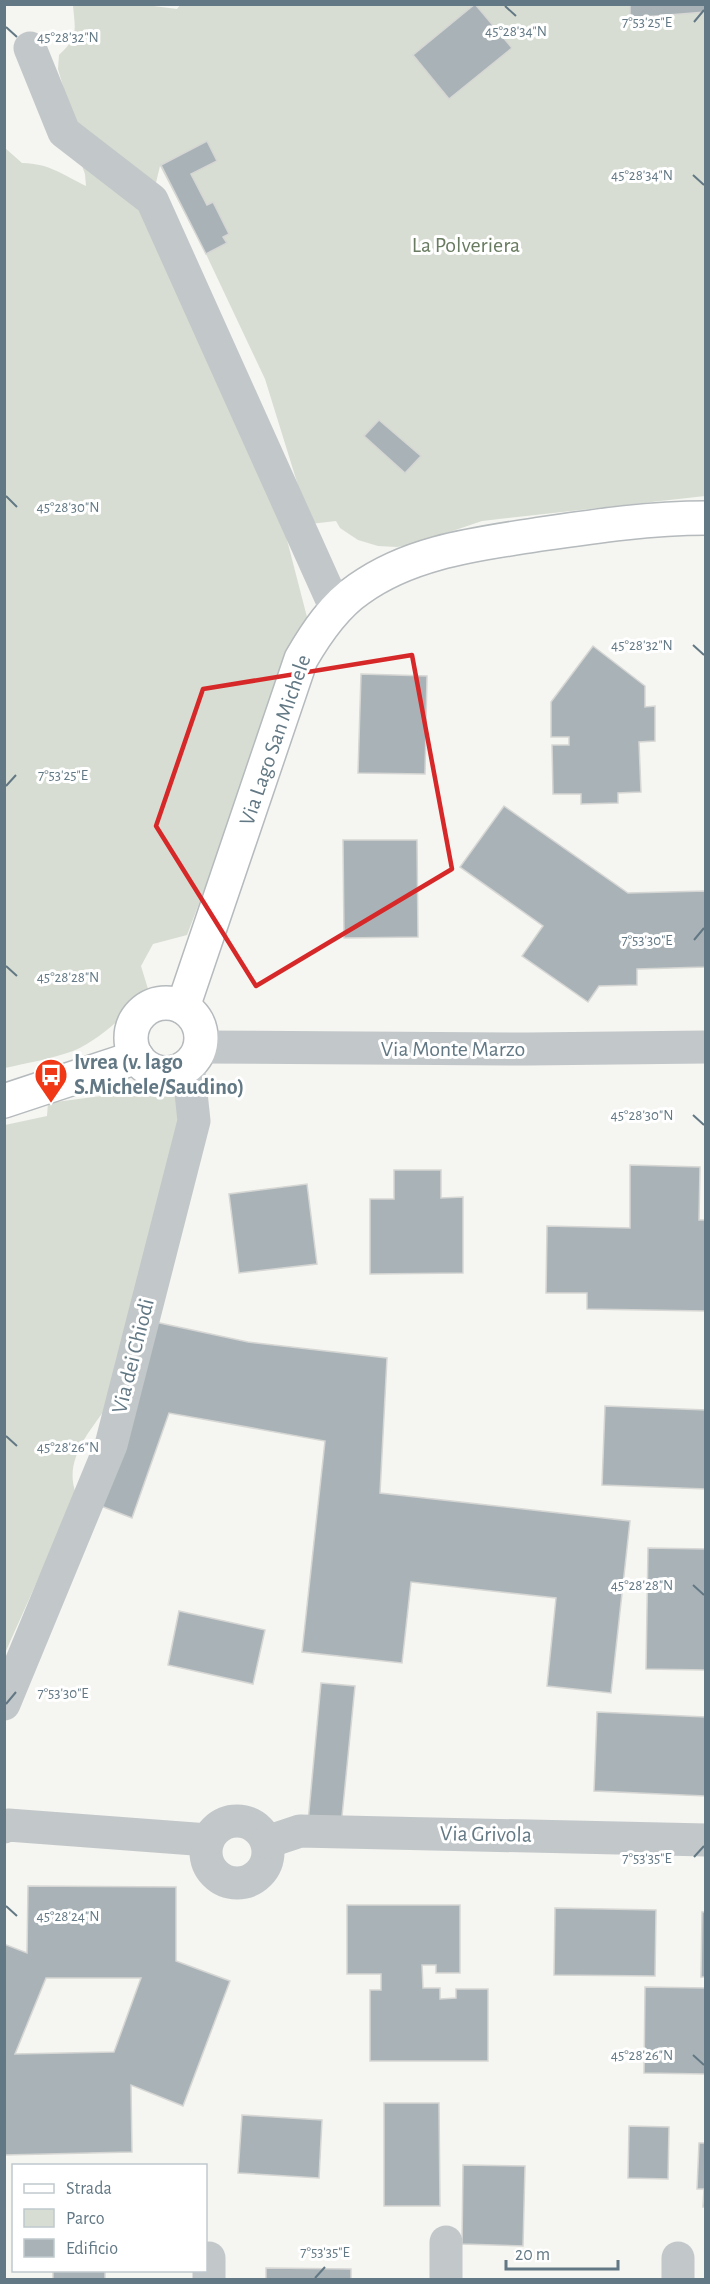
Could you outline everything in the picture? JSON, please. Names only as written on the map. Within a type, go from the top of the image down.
[{"type":"main road","name":"Via Lago San Michele","points":[[183,1007],[301,659],[315,633],[336,609],[358,589],[390,571],[431,554],[574,529],[669,518],[705,518]]},
{"type":"main road","points":[[160,1003],[172,1003],[192,1014],[201,1035],[194,1056],[178,1070],[155,1071],[145,1066],[132,1047],[131,1035],[140,1014],[160,1003]]},
{"type":"main road","points":[[4,1101],[137,1057]]},
{"type":"street","points":[[30,48],[64,132],[152,200],[336,609]]},
{"type":"street","name":"Via Monte Marzo","points":[[194,1056],[705,1047]]},
{"type":"street","name":"Via dei Chiodi","points":[[4,1704],[111,1445],[194,1121],[194,1056]]},
{"type":"street","points":[[230,1821],[246,1821],[259,1828],[267,1842],[269,1853],[266,1865],[259,1875],[249,1881],[237,1883],[225,1880],[215,1874],[208,1864],[206,1852],[208,1840],[216,1828],[230,1821]]},
{"type":"street","points":[[4,1827],[8,1825],[208,1840]]},
{"type":"street","name":"Via Grivola","points":[[267,1842],[300,1831],[705,1840]]},
{"type":"street","points":[[446,2242],[446,2280]]},
{"type":"highlighted area","points":[[412,655],[452,869],[256,986],[156,826],[203,689]]},
{"type":"green space","name":"La Polveriera","points":[[138,4],[177,9],[181,4],[705,5],[705,496],[482,521],[414,544],[397,547],[378,546],[358,540],[340,528],[336,521],[310,524],[265,379],[206,254],[160,166],[148,216],[286,536],[308,621],[291,643],[274,707],[187,935],[153,944],[141,966],[148,989],[94,1040],[73,1051],[48,1059],[5,1068],[5,148],[22,163],[48,168],[86,186],[85,174],[72,138],[65,93],[58,69],[59,55],[73,38],[73,5]]},
{"type":"green space","points":[[109,1095],[175,1097],[183,1113],[109,1404],[80,1446],[73,1469],[76,1494],[5,1653],[5,1125],[47,1116],[48,1103]]},
{"type":"building","points":[[475,4],[512,48],[449,99],[413,55]]},
{"type":"building","points":[[630,4],[706,4],[706,12],[630,18]]},
{"type":"building","points":[[207,141],[217,161],[191,174],[207,205],[213,202],[229,234],[223,237],[227,243],[206,254],[161,165]]},
{"type":"building","points":[[379,420],[421,456],[405,473],[364,436]]},
{"type":"building","points":[[593,646],[645,686],[645,707],[655,706],[655,741],[639,742],[641,792],[618,793],[618,803],[581,804],[581,794],[553,794],[552,745],[569,745],[569,737],[551,737],[551,702]]},
{"type":"building","points":[[361,674],[427,676],[425,774],[358,773]]},
{"type":"building","points":[[504,806],[628,893],[706,891],[706,967],[637,969],[637,985],[599,986],[588,1002],[522,956],[543,926],[460,867]]},
{"type":"building","points":[[343,840],[417,840],[418,937],[344,938]]},
{"type":"building","points":[[630,1165],[700,1167],[699,1220],[706,1220],[706,1311],[587,1309],[587,1293],[546,1293],[547,1226],[630,1228]]},
{"type":"building","points":[[394,1170],[441,1170],[441,1198],[463,1197],[463,1273],[370,1274],[370,1199],[394,1199]]},
{"type":"building","points":[[307,1184],[317,1264],[239,1273],[229,1194]]},
{"type":"building","points":[[155,1322],[248,1342],[387,1358],[380,1493],[630,1521],[611,1693],[547,1686],[556,1598],[411,1582],[402,1663],[302,1652],[325,1441],[169,1413],[132,1518],[101,1506]]},
{"type":"building","points":[[605,1406],[706,1410],[706,1489],[602,1485]]},
{"type":"building","points":[[648,1548],[706,1549],[706,1670],[646,1669]]},
{"type":"building","points":[[179,1611],[265,1630],[253,1684],[168,1665]]},
{"type":"building","points":[[321,1683],[355,1686],[341,1826],[308,1822]]},
{"type":"building","points":[[597,1712],[706,1717],[706,1796],[594,1791]]},
{"type":"building","points":[[28,1886],[176,1887],[176,1961],[230,1981],[183,2106],[131,2085],[132,2152],[4,2155],[4,1944],[27,1953]],"holes":[[[46,1978],[141,1978],[114,2052],[15,2054]]]},
{"type":"building","points":[[347,1905],[460,1905],[460,1973],[436,1973],[436,1965],[422,1965],[423,1988],[440,1988],[440,1999],[456,1998],[456,1989],[488,1989],[488,2061],[370,2061],[370,1990],[381,1990],[381,1974],[347,1974]]},
{"type":"building","points":[[555,1908],[656,1910],[655,1976],[554,1975]]},
{"type":"building","points":[[702,1912],[706,1912],[706,1977],[701,1977]]},
{"type":"building","points":[[645,1987],[706,1988],[706,2074],[644,2073]]},
{"type":"building","points":[[384,2103],[439,2103],[440,2206],[384,2206]]},
{"type":"building","points":[[242,2115],[322,2120],[319,2178],[238,2173]]},
{"type":"building","points":[[629,2126],[669,2127],[668,2179],[628,2178]]},
{"type":"building","points":[[699,2143],[706,2143],[706,2207],[703,2207],[704,2189],[697,2189]]},
{"type":"building","points":[[463,2165],[525,2166],[523,2246],[462,2244]]},
{"type":"building","points":[[266,2268],[351,2269],[351,2280],[266,2280]]},
{"type":"building","points":[[53,2272],[105,2272],[105,2280],[53,2280]]},
{"type":"place","name":"Ivrea (v. lago S.Michele/Saudino)","points":[[51,1104]]}]
